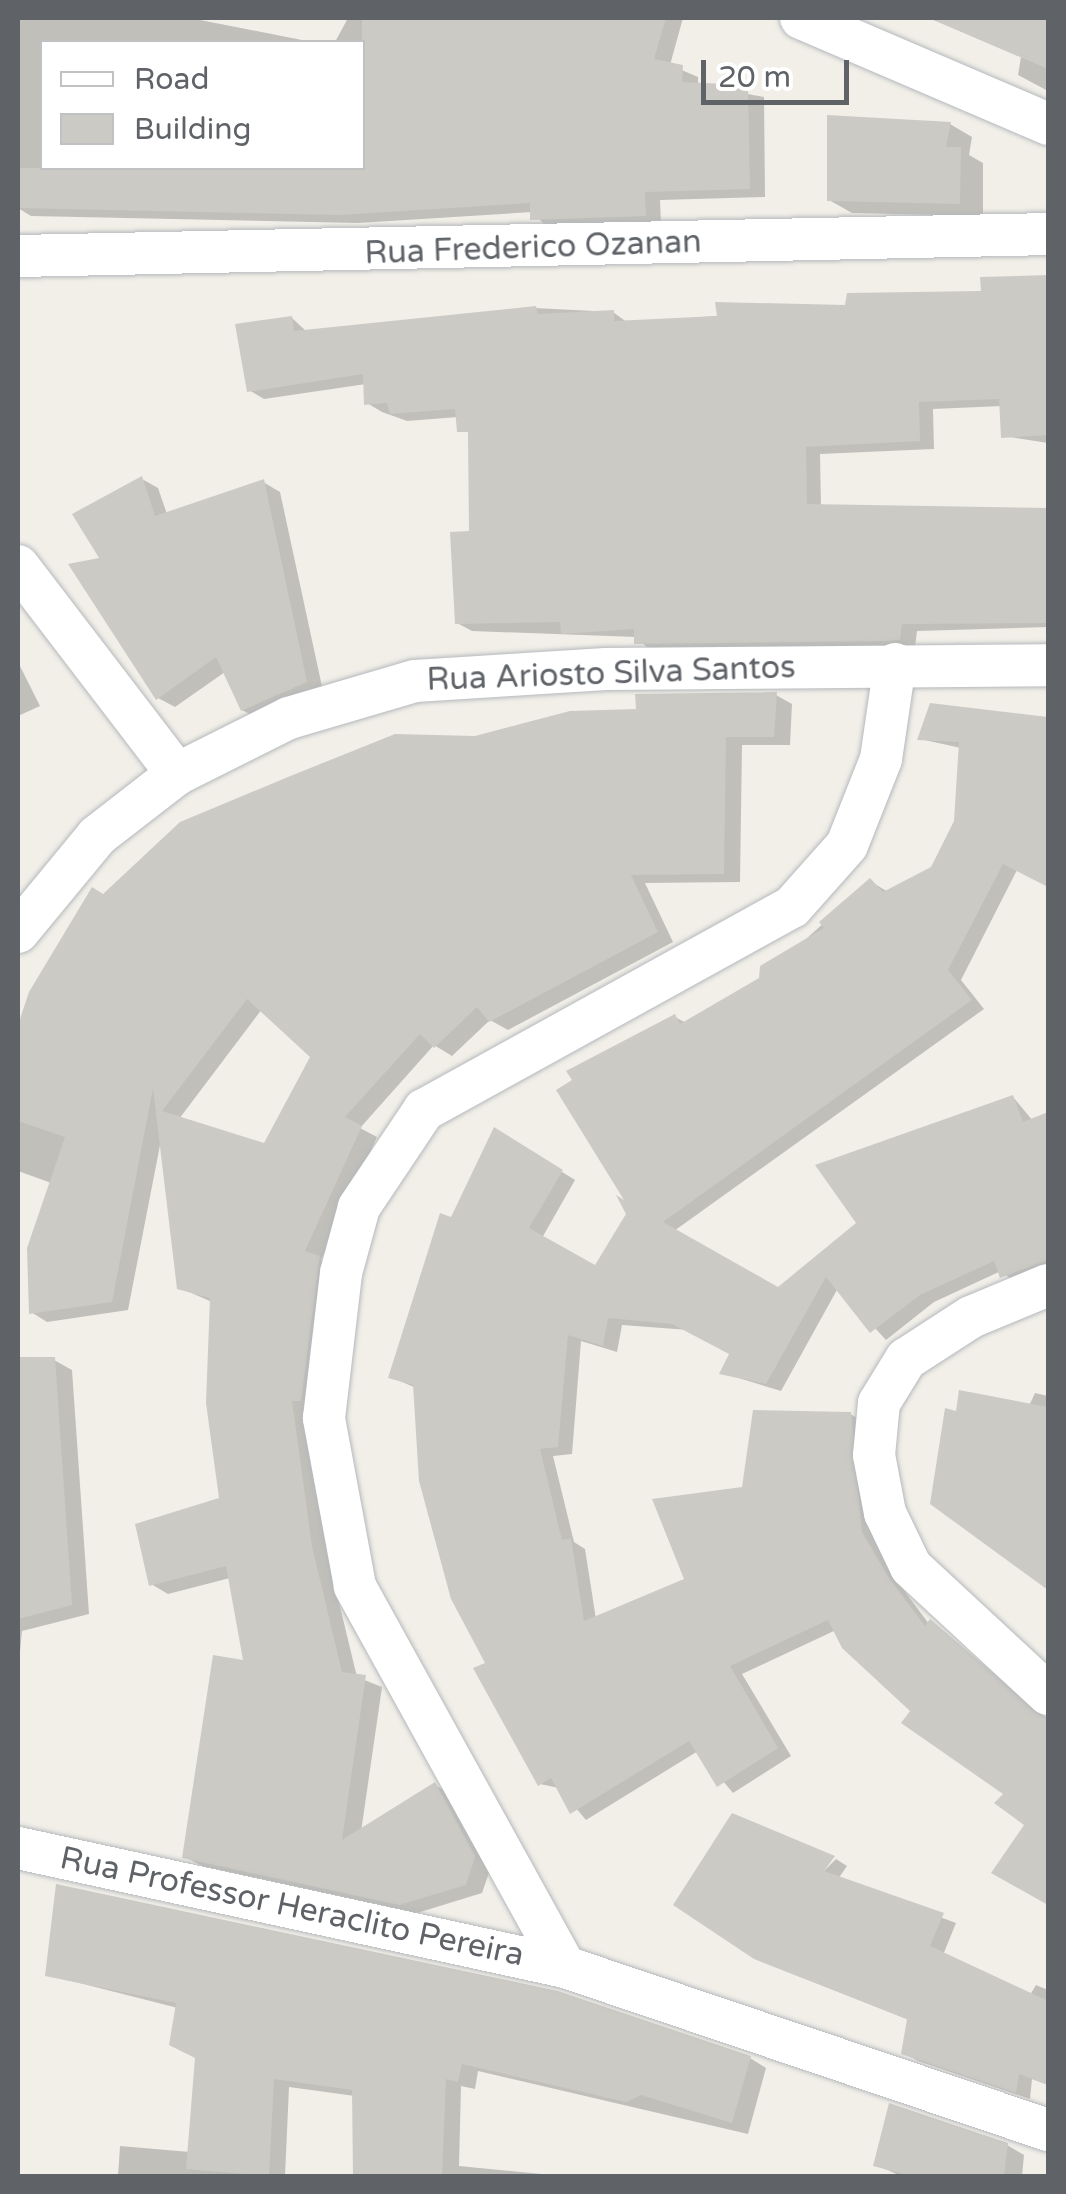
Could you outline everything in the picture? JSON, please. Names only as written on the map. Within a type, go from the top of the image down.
[{"type":"street","points":[[800,18],[1048,124]]},
{"type":"street","name":"Rua Frederico Ozanan","points":[[18,256],[1048,234]]},
{"type":"street","points":[[18,566],[176,774]]},
{"type":"street","name":"Rua Ariosto Silva Santos","points":[[18,932],[97,836],[176,774],[289,718],[414,682],[895,664],[1048,665]]},
{"type":"street","name":"Rua Professor Heraclito Pereira","points":[[565,1967],[355,1586],[324,1418],[340,1273],[359,1207],[424,1110],[792,907],[846,845],[881,760],[895,664]]},
{"type":"street","points":[[1048,1285],[972,1317],[906,1360],[880,1403],[874,1455],[884,1513],[911,1567],[1048,1694]]},
{"type":"street","name":"Rua Professor Heraclito Pereira","points":[[18,1848],[565,1967],[1048,2130]]},
{"type":"building","points":[[362,18],[666,18],[654,59],[683,65],[682,82],[748,85],[750,189],[645,192],[646,216],[530,220],[530,203],[340,215],[18,208],[18,168],[365,170]]},
{"type":"building","points":[[929,18],[1048,18],[1048,69]]},
{"type":"building","points":[[827,115],[951,122],[946,147],[961,147],[960,204],[827,201]]},
{"type":"building","points":[[1048,275],[1048,435],[1001,438],[999,399],[919,402],[920,441],[806,447],[807,504],[1048,508],[1048,623],[902,624],[900,640],[885,641],[634,644],[634,629],[561,634],[560,622],[455,624],[450,532],[469,531],[468,432],[457,432],[455,409],[390,414],[387,403],[364,405],[363,374],[247,392],[235,324],[292,316],[294,331],[536,306],[538,314],[614,310],[614,321],[717,316],[715,302],[845,305],[847,293],[981,291],[980,277]]},
{"type":"building","points":[[142,476],[155,516],[264,479],[307,682],[241,711],[216,657],[156,700],[68,564],[99,558],[72,514]]},
{"type":"building","points":[[777,692],[774,737],[726,737],[724,874],[631,875],[658,932],[489,1022],[477,1007],[434,1048],[420,1034],[345,1117],[362,1126],[305,1251],[320,1256],[301,1401],[292,1401],[312,1546],[342,1672],[366,1675],[342,1840],[435,1782],[475,1856],[466,1885],[399,1905],[182,1858],[213,1655],[243,1660],[226,1566],[149,1586],[135,1524],[219,1498],[206,1403],[210,1298],[177,1289],[153,1088],[112,1302],[29,1314],[27,1248],[65,1137],[18,1121],[18,1025],[29,992],[92,887],[103,894],[180,822],[395,734],[475,736],[570,711],[636,709],[635,694]],"holes":[[[247,999],[310,1057],[264,1143],[162,1111]]]},
{"type":"building","points":[[930,703],[1048,717],[1048,887],[1003,864],[948,970],[972,1000],[663,1222],[778,1287],[856,1223],[815,1165],[1013,1095],[1023,1122],[1048,1112],[1048,1260],[1000,1278],[994,1261],[920,1295],[870,1333],[826,1277],[766,1384],[719,1374],[729,1354],[672,1324],[608,1318],[603,1346],[568,1335],[558,1447],[540,1449],[562,1540],[571,1538],[584,1621],[684,1579],[652,1499],[742,1487],[753,1410],[851,1412],[862,1532],[889,1578],[925,1626],[930,1619],[1048,1720],[1048,1905],[991,1873],[1024,1825],[994,1803],[1003,1794],[901,1723],[910,1711],[842,1648],[828,1620],[730,1666],[778,1748],[717,1787],[689,1741],[570,1814],[551,1778],[538,1786],[473,1668],[485,1663],[451,1599],[419,1481],[413,1385],[388,1378],[440,1213],[451,1217],[494,1127],[563,1170],[529,1228],[595,1265],[626,1214],[616,1195],[624,1200],[556,1090],[572,1080],[566,1071],[675,1014],[680,1024],[759,978],[760,966],[824,928],[819,922],[870,878],[883,892],[931,867],[954,821],[959,742],[917,740]]},
{"type":"building","points":[[18,1357],[55,1357],[72,1605],[18,1619]]},
{"type":"building","points":[[959,1390],[1048,1407],[1048,1590],[930,1504],[945,1408],[956,1411]]},
{"type":"building","points":[[732,1813],[835,1856],[824,1871],[944,1913],[930,1946],[1048,2001],[1048,2085],[1019,2074],[1016,2093],[901,2054],[907,2019],[754,1959],[673,1905]]},
{"type":"building","points":[[56,1884],[558,1991],[751,2056],[732,2123],[641,2095],[626,2102],[462,2064],[458,2082],[446,2079],[442,2176],[353,2176],[352,2090],[274,2079],[269,2176],[186,2169],[195,2058],[169,2045],[176,2003],[45,1976]]},
{"type":"building","points":[[889,2103],[1008,2143],[1004,2176],[911,2176],[873,2166]]}]
